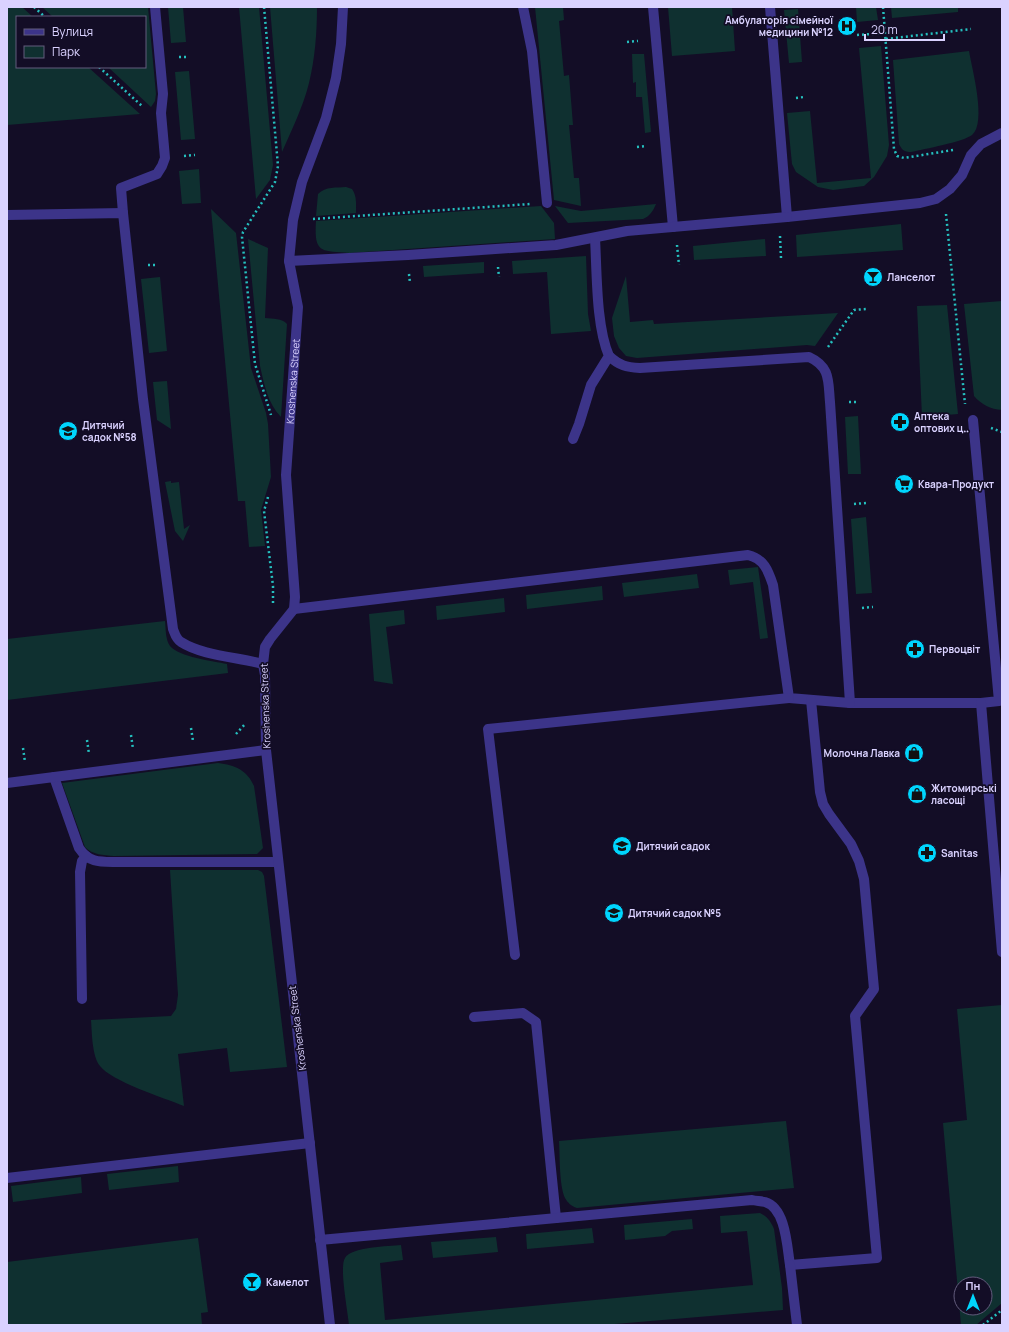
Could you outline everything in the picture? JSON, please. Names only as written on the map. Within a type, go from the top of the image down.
[{"type":"street","points":[[155,7],[163,94],[161,113],[165,158],[157,174],[121,188],[143,399],[173,629],[175,636],[180,642],[193,648],[223,657],[250,660],[262,664]]},
{"type":"street","name":"Kroshenska Street","points":[[330,1325],[266,750],[265,674],[262,664],[265,647],[294,609],[295,597],[286,475],[298,307],[289,261],[293,220],[302,182],[326,118],[336,78],[341,44],[342,7]]},
{"type":"street","points":[[523,7],[532,51],[547,203]]},
{"type":"street","points":[[653,7],[673,227]]},
{"type":"street","points":[[770,7],[788,217]]},
{"type":"street","points":[[289,261],[408,256],[556,245],[628,231],[788,217],[920,203],[936,199],[950,193],[962,175],[971,154],[982,144],[1002,133]]},
{"type":"street","points":[[7,215],[123,213]]},
{"type":"street","points":[[595,238],[604,344],[609,356],[617,363],[627,367],[640,368],[809,357],[818,361],[827,374],[850,703]]},
{"type":"street","points":[[573,439],[591,385],[609,356]]},
{"type":"street","points":[[515,954],[488,728],[761,702],[789,698],[850,703],[982,703],[999,701],[973,420]]},
{"type":"street","points":[[294,609],[748,555],[756,557],[763,562],[769,571],[773,585],[789,698]]},
{"type":"street","points":[[790,1265],[877,1258],[855,1016],[874,989],[864,879],[859,861],[851,844],[828,814],[823,804],[820,792],[811,700]]},
{"type":"street","points":[[982,703],[1002,952]]},
{"type":"street","points":[[7,783],[266,750]]},
{"type":"street","points":[[54,777],[79,848],[89,859],[99,862],[278,862]]},
{"type":"street","points":[[82,999],[80,872],[82,862],[86,856]]},
{"type":"street","points":[[474,1017],[523,1013],[536,1022],[556,1218]]},
{"type":"street","points":[[7,1178],[310,1143]]},
{"type":"street","points":[[320,1240],[752,1200],[766,1202],[773,1206],[779,1213],[783,1225],[790,1265],[797,1325]]},
{"type":"path","points":[[34,7],[43,16]]},
{"type":"path","points":[[264,7],[277,156],[277,174],[275,182],[243,232],[242,238],[255,364],[273,421]]},
{"type":"path","points":[[883,7],[894,149],[897,156],[904,158],[956,150]]},
{"type":"path","points":[[886,39],[971,30]]},
{"type":"path","points":[[858,35],[885,33]]},
{"type":"path","points":[[100,68],[147,111],[161,113]]},
{"type":"path","points":[[950,193],[966,413],[973,420]]},
{"type":"path","points":[[293,220],[547,203]]},
{"type":"path","points":[[818,361],[854,310],[866,309]]},
{"type":"path","points":[[270,491],[264,511],[273,586],[273,610]]},
{"type":"path","points":[[231,739],[249,719]]},
{"type":"path","points":[[131,735],[133,750]]},
{"type":"path","points":[[87,740],[89,755]]},
{"type":"path","points":[[23,748],[25,763]]},
{"type":"path","points":[[984,1325],[1002,1310]]},
{"type":"green space","points":[[7,7],[22,7],[32,16],[16,16],[16,68],[89,68],[140,114],[7,125]]},
{"type":"green space","points":[[42,7],[148,7],[156,94],[155,101],[151,107],[109,68],[146,68],[146,16],[52,16]]},
{"type":"green space","points":[[168,7],[183,7],[186,42],[171,43]]},
{"type":"green space","points":[[239,7],[259,7],[273,165],[270,180],[256,199]]},
{"type":"green space","points":[[270,7],[317,7],[317,26],[313,65],[307,92],[282,152]]},
{"type":"green space","points":[[535,7],[563,7],[564,20],[559,21],[564,76],[569,75],[573,125],[569,125],[574,178],[579,178],[581,206],[554,200]]},
{"type":"green space","points":[[668,7],[732,7],[735,51],[672,56]]},
{"type":"green space","points":[[856,7],[876,7],[878,20],[857,22]]},
{"type":"green space","points":[[891,7],[958,7],[958,12],[892,18]]},
{"type":"green space","points":[[798,9],[802,62],[789,63],[784,10]]},
{"type":"green space","points":[[881,46],[889,145],[887,156],[874,177],[864,186],[833,190],[818,187],[796,172],[792,164],[787,113],[810,111],[817,183],[871,178],[859,48]]},
{"type":"green space","points":[[969,51],[977,95],[978,119],[976,129],[972,135],[967,138],[952,143],[907,152],[901,148],[899,144],[893,60]]},
{"type":"green space","points":[[632,54],[644,54],[651,132],[645,133],[642,97],[636,97],[636,82],[633,83]]},
{"type":"green space","points":[[189,71],[195,139],[181,140],[175,72]]},
{"type":"green space","points":[[199,169],[201,203],[182,204],[179,171]]},
{"type":"green space","points":[[346,187],[352,189],[355,194],[356,213],[316,216],[318,194],[321,191]]},
{"type":"green space","points":[[656,204],[651,213],[643,219],[568,223],[555,206],[581,211]]},
{"type":"green space","points":[[541,206],[554,223],[555,239],[349,253],[331,252],[325,250],[318,245],[316,239],[316,221]]},
{"type":"green space","points":[[211,209],[236,233],[251,368],[266,413],[268,424],[271,477],[261,510],[265,546],[249,547],[245,501],[238,501]]},
{"type":"green space","points":[[901,224],[903,250],[797,257],[796,235]]},
{"type":"green space","points":[[248,239],[268,248],[265,318],[280,320],[287,324],[281,417],[270,400],[260,366]]},
{"type":"green space","points":[[765,239],[766,256],[694,260],[693,246]]},
{"type":"green space","points":[[586,256],[588,314],[591,331],[551,334],[547,272],[513,274],[512,261]]},
{"type":"green space","points":[[484,262],[484,273],[424,277],[423,266]]},
{"type":"green space","points":[[626,276],[630,322],[653,320],[654,324],[838,313],[815,346],[807,345],[637,358],[626,356],[619,348],[614,336],[612,318]]},
{"type":"green space","points":[[160,277],[167,351],[149,353],[141,279]]},
{"type":"green space","points":[[1002,301],[1002,410],[986,406],[974,396],[964,304]]},
{"type":"green space","points":[[947,305],[958,414],[922,417],[917,306]]},
{"type":"green space","points":[[167,381],[171,429],[157,420],[153,382]]},
{"type":"green space","points":[[858,416],[861,474],[848,474],[845,417]]},
{"type":"green space","points":[[171,481],[171,483],[179,482],[184,529],[190,525],[183,541],[175,531],[165,482]]},
{"type":"green space","points":[[866,517],[872,593],[856,594],[851,519]]},
{"type":"green space","points":[[758,567],[768,638],[760,639],[753,582],[730,585],[728,570]]},
{"type":"green space","points":[[697,574],[699,588],[624,597],[622,583]]},
{"type":"green space","points":[[602,586],[603,600],[527,609],[526,595]]},
{"type":"green space","points":[[504,598],[505,612],[437,620],[436,606]]},
{"type":"green space","points":[[404,610],[405,624],[386,627],[393,684],[374,681],[369,614]]},
{"type":"green space","points":[[165,621],[167,640],[174,650],[188,656],[227,664],[228,673],[7,700],[7,639]]},
{"type":"green space","points":[[218,763],[230,765],[240,769],[248,776],[254,786],[263,848],[257,854],[114,856],[95,853],[85,847],[62,783]]},
{"type":"green space","points":[[170,870],[258,870],[262,872],[264,876],[287,1067],[230,1072],[227,1048],[178,1054],[184,1106],[126,1083],[106,1072],[97,1062],[95,1056],[91,1020],[171,1016],[176,1009],[178,995]]},
{"type":"green space","points":[[1002,1005],[1002,1303],[993,1311],[993,1276],[957,1276],[943,1123],[967,1120],[957,1009]]},
{"type":"green space","points":[[786,1121],[794,1188],[577,1208],[569,1203],[563,1192],[559,1141]]},
{"type":"green space","points":[[178,1166],[179,1182],[109,1190],[107,1174]]},
{"type":"green space","points":[[81,1177],[82,1193],[13,1202],[11,1186]]},
{"type":"green space","points":[[760,1213],[769,1220],[774,1229],[782,1288],[783,1310],[603,1325],[349,1325],[343,1280],[343,1263],[349,1254],[362,1249],[401,1245],[403,1260],[380,1263],[385,1320],[753,1285],[747,1231],[721,1233],[720,1216]]},
{"type":"green space","points":[[692,1219],[693,1229],[672,1231],[665,1236],[625,1240],[624,1225]]},
{"type":"green space","points":[[592,1228],[594,1243],[527,1249],[526,1234]]},
{"type":"green space","points":[[496,1237],[498,1252],[433,1258],[431,1242]]},
{"type":"green space","points":[[198,1238],[208,1312],[201,1313],[202,1325],[7,1325],[7,1262]]},
{"type":"green space","points":[[960,1316],[987,1316],[976,1325],[961,1325]]},
{"type":"place","name":"Амбулаторія сімейної медицини №12","points":[[847,26]]},
{"type":"place","name":"Ланселот","points":[[873,277]]},
{"type":"place","name":"Аптека оптових ц‥","points":[[900,422]]},
{"type":"place","name":"Дитячий садок №58","points":[[68,431]]},
{"type":"place","name":"Квара-Продукт","points":[[904,484]]},
{"type":"place","name":"Первоцвіт","points":[[915,649]]},
{"type":"place","name":"Молочна Лавка","points":[[914,753]]},
{"type":"place","name":"Житомирські ласощі","points":[[917,794]]},
{"type":"place","name":"Дитячий садок","points":[[622,846]]},
{"type":"place","name":"Sanitas","points":[[927,853]]},
{"type":"place","name":"Дитячий садок №5","points":[[614,913]]},
{"type":"place","name":"Камелот","points":[[252,1282]]}]
